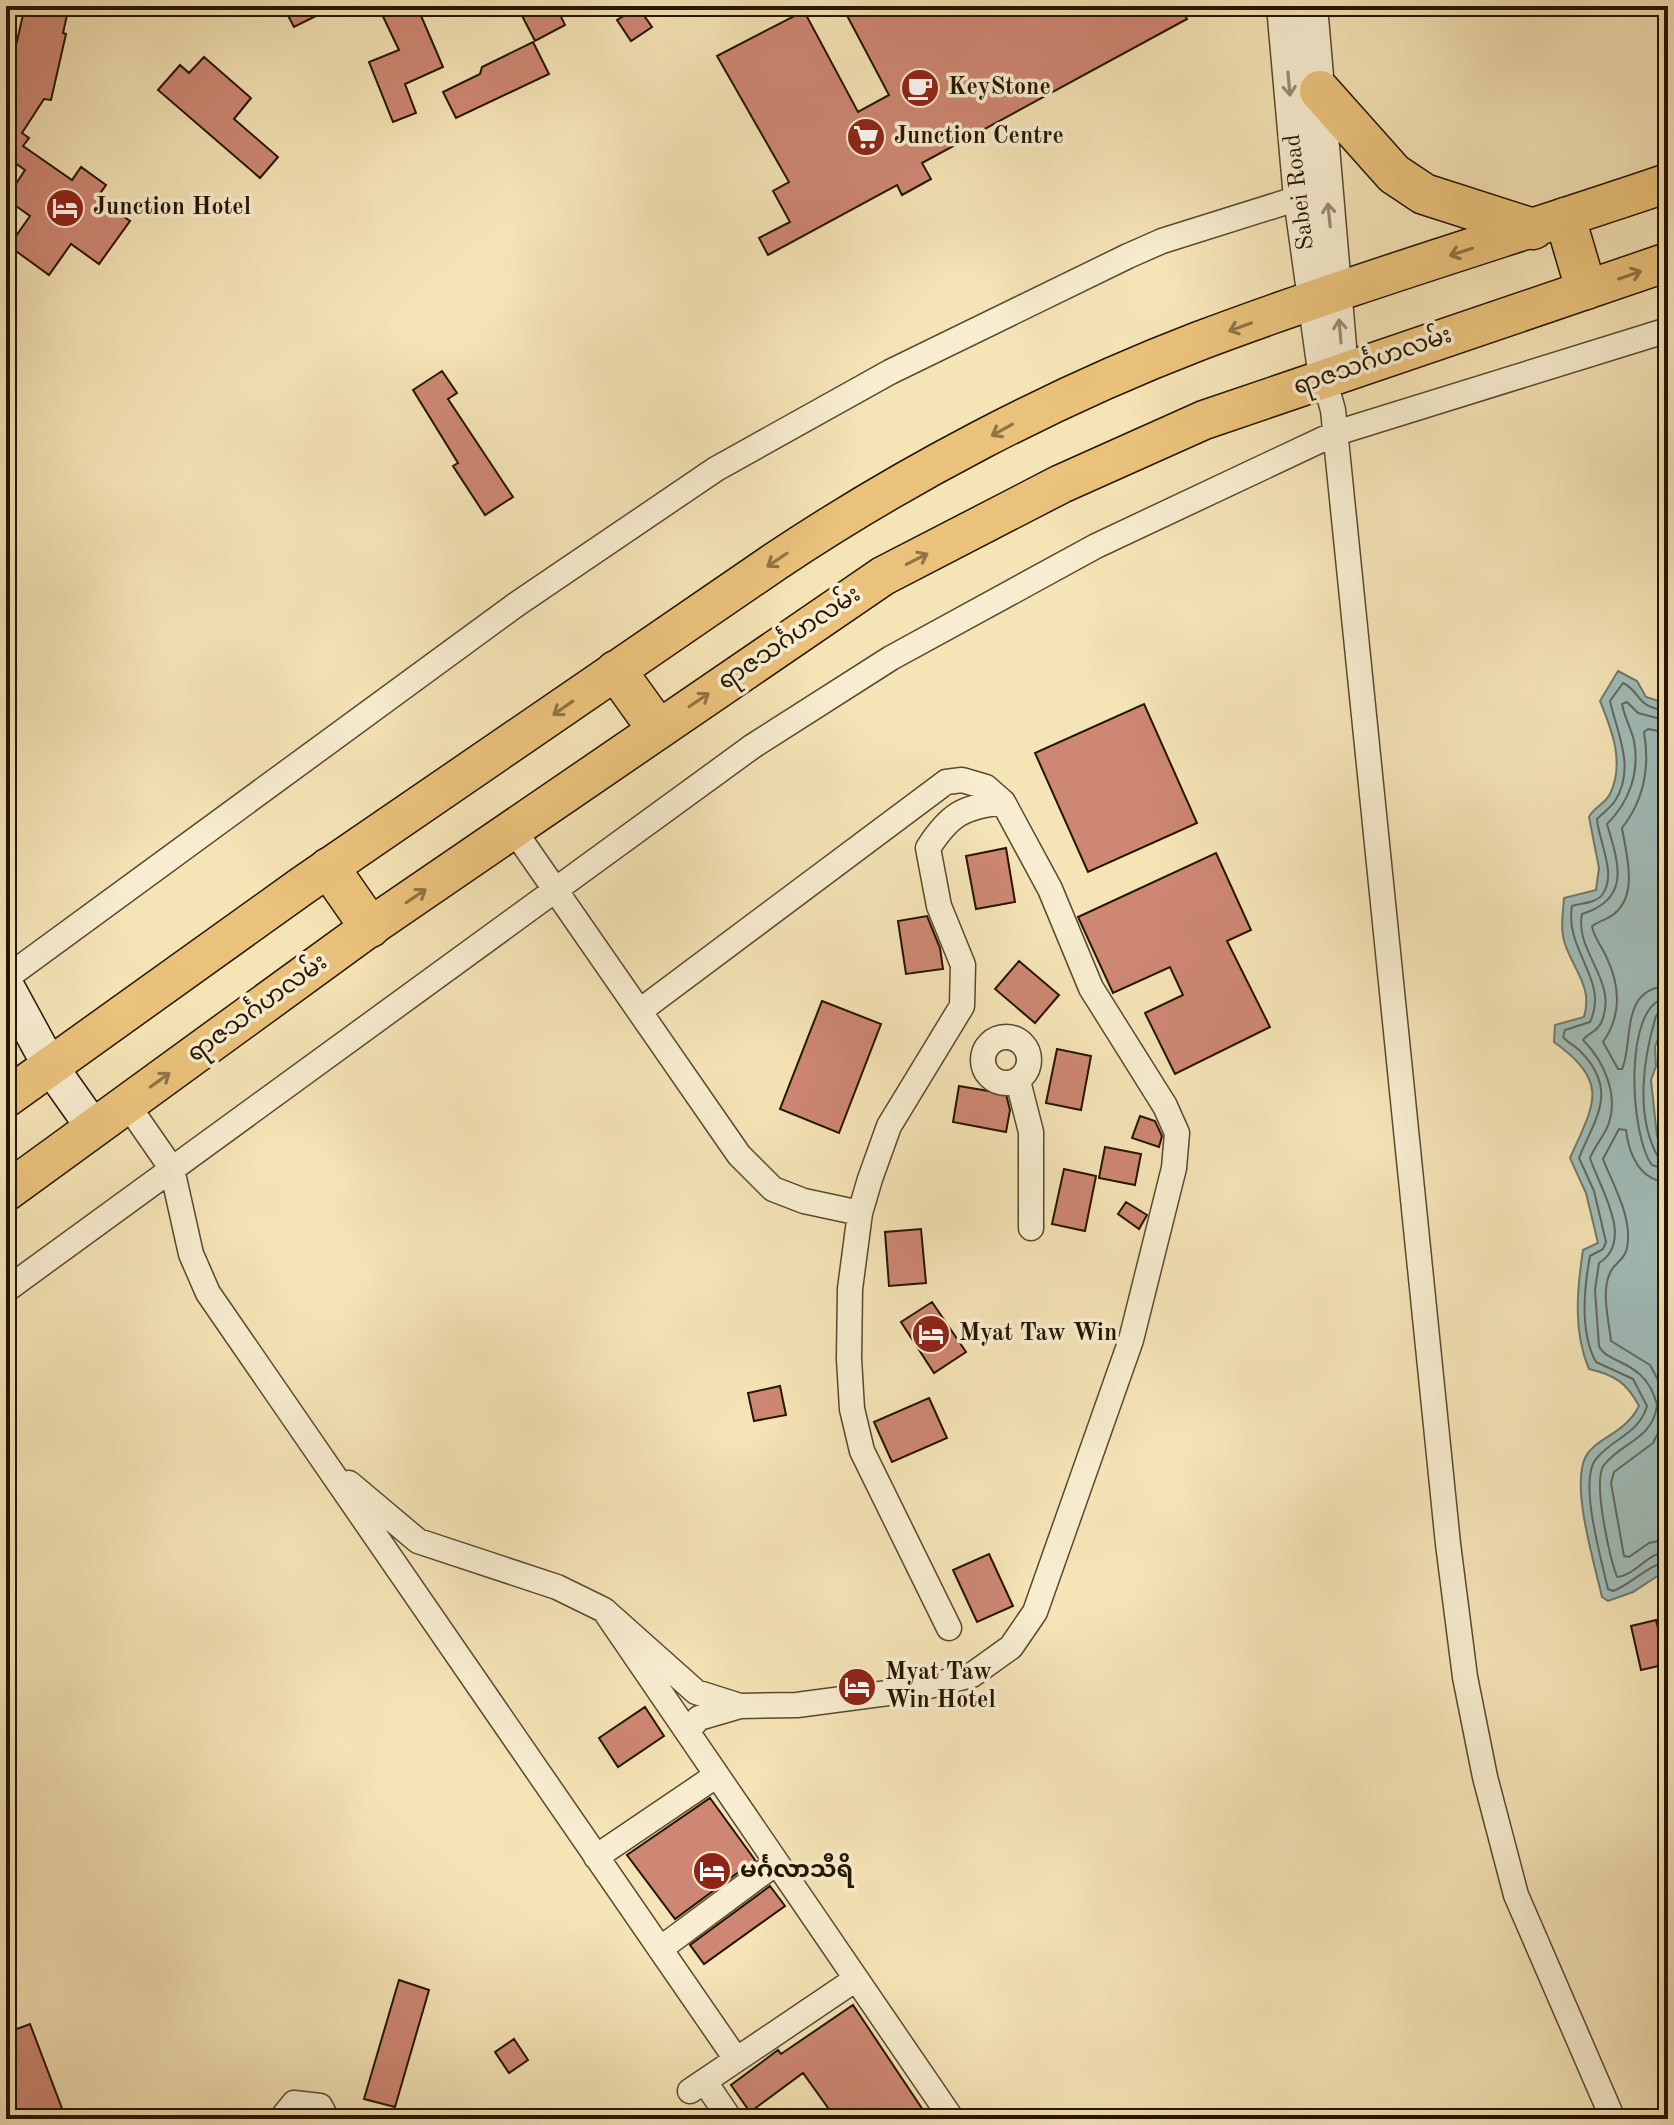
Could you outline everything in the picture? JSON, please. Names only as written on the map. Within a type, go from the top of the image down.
[{"type":"highway","points":[[1320,91],[1394,174],[1424,194],[1549,223],[1586,289]]},
{"type":"highway","points":[[616,671],[657,728]]},
{"type":"highway","points":[[329,868],[370,927]]},
{"type":"main road","points":[[6,1098],[329,868],[814,536],[1022,419],[1198,341],[1668,183]]},
{"type":"main road","name":"ရာဇသင်္ဂဟလမ်း","points":[[6,1192],[370,927],[657,728],[897,569],[1061,484],[1204,420],[1334,398],[1586,289],[1668,262]]},
{"type":"main road","points":[[6,985],[50,1066],[93,1127]]},
{"type":"street","name":"Sabei Road","points":[[1282,6],[1299,198],[1325,296]]},
{"type":"street","name":"Sabei Road","points":[[1312,6],[1320,91],[1325,296],[1334,398]]},
{"type":"street","points":[[6,978],[528,596],[755,446],[890,372],[1128,256],[1162,241],[1299,198]]},
{"type":"street","points":[[6,1290],[753,746],[891,658],[1096,546],[1334,398],[1668,330]]},
{"type":"street","points":[[1334,398],[1448,1544],[1465,1677],[1485,1777],[1516,1895],[1613,2119]]},
{"type":"street","points":[[641,1010],[946,782],[962,780],[986,787],[1003,802],[1050,889],[1091,988],[1165,1106],[1177,1133],[1174,1168],[1131,1340],[1035,1612],[1011,1647],[972,1675],[918,1689],[797,1705],[740,1706],[699,1718],[687,1731]]},
{"type":"street","points":[[949,1628],[862,1451],[852,1409],[850,1289],[860,1213],[889,1126],[962,1006],[963,965],[939,906],[928,848],[946,821],[973,805],[1003,802]]},
{"type":"street","points":[[513,829],[739,1155],[773,1189],[804,1201],[860,1213]]},
{"type":"street","points":[[951,1024],[986,1047]]},
{"type":"street","points":[[1002,1037],[1011,1037],[1024,1045],[1030,1063],[1018,1081],[1002,1084],[989,1076],[983,1058],[986,1047],[1002,1037]]},
{"type":"street","points":[[1018,1081],[1031,1132],[1031,1228]]},
{"type":"street","points":[[127,1104],[172,1169],[191,1254],[208,1293],[736,2059]]},
{"type":"street","points":[[321,1457],[418,1541],[557,1587],[604,1610],[696,1692],[740,1706]]},
{"type":"street","points":[[604,1610],[952,2119]]},
{"type":"street","points":[[596,1857],[717,1775]]},
{"type":"street","points":[[660,1949],[776,1863]]},
{"type":"street","points":[[730,2119],[698,2086],[856,1979]]},
{"type":"street","points":[[281,2119],[294,2103],[320,2106],[327,2119]]},
{"type":"water","points":[[1618,671],[1637,681],[1646,697],[1668,704],[1668,1011],[1655,1047],[1656,1066],[1651,1080],[1657,1136],[1668,1159],[1668,1569],[1633,1592],[1608,1601],[1602,1597],[1585,1525],[1582,1469],[1591,1450],[1626,1423],[1639,1406],[1619,1381],[1589,1369],[1580,1340],[1578,1295],[1583,1250],[1598,1243],[1586,1193],[1570,1158],[1586,1123],[1592,1095],[1584,1070],[1554,1042],[1555,1025],[1584,1017],[1586,1006],[1581,979],[1563,939],[1564,898],[1596,890],[1599,868],[1589,817],[1610,794],[1617,759],[1600,701]]},
{"type":"building","points":[[25,6],[69,6],[51,100],[44,99],[22,133],[29,138],[23,146],[72,180],[81,167],[106,185],[97,198],[130,221],[99,264],[71,244],[49,275],[9,246],[30,216],[6,199],[25,170],[12,161],[6,170],[6,89]]},
{"type":"building","points":[[283,6],[336,6],[294,27]]},
{"type":"building","points":[[378,6],[411,6],[414,12],[419,11],[443,67],[405,84],[416,113],[393,122],[369,62],[399,50]]},
{"type":"building","points":[[517,6],[556,6],[565,25],[535,41]]},
{"type":"building","name":"Junction Centre","points":[[842,6],[1180,6],[1187,19],[922,163],[931,179],[902,195],[897,185],[768,255],[759,238],[790,222],[773,191],[789,182],[717,56],[804,11],[858,112],[889,95]]},
{"type":"building","points":[[638,7],[652,27],[631,41],[617,20]]},
{"type":"building","points":[[533,42],[549,74],[456,118],[443,92],[480,74],[482,67]]},
{"type":"building","name":"Junction Hotel","points":[[204,57],[251,98],[234,119],[278,157],[260,178],[158,90],[180,65],[189,73]]},
{"type":"building","points":[[442,371],[457,393],[448,399],[513,497],[485,515],[453,466],[458,463],[413,390]]},
{"type":"building","points":[[1144,704],[1197,823],[1088,872],[1035,753]]},
{"type":"building","points":[[1006,848],[1015,902],[976,909],[966,856]]},
{"type":"building","points":[[1216,853],[1251,930],[1227,941],[1270,1027],[1175,1074],[1145,1013],[1183,995],[1170,967],[1113,993],[1078,917]]},
{"type":"building","points":[[927,916],[940,948],[943,969],[906,974],[898,921]]},
{"type":"building","points":[[1019,961],[1059,995],[1035,1023],[995,989]]},
{"type":"building","points":[[822,1001],[881,1024],[839,1133],[780,1109]]},
{"type":"building","points":[[1057,1049],[1091,1056],[1081,1110],[1046,1103]]},
{"type":"building","points":[[959,1086],[1006,1094],[1010,1110],[1006,1132],[953,1122]]},
{"type":"building","points":[[1140,1116],[1155,1121],[1162,1136],[1159,1147],[1132,1138]]},
{"type":"building","points":[[1105,1147],[1141,1154],[1135,1185],[1099,1178]]},
{"type":"building","points":[[1064,1169],[1096,1176],[1085,1231],[1052,1224]]},
{"type":"building","points":[[1126,1202],[1147,1215],[1139,1229],[1118,1214]]},
{"type":"building","points":[[921,1229],[926,1283],[889,1286],[885,1232]]},
{"type":"building","points":[[932,1302],[966,1352],[934,1373],[901,1322]]},
{"type":"building","points":[[780,1386],[786,1415],[754,1421],[748,1393]]},
{"type":"building","points":[[929,1398],[947,1438],[892,1462],[874,1422]]},
{"type":"building","points":[[989,1554],[1013,1606],[977,1622],[953,1570]]},
{"type":"building","points":[[1656,1620],[1667,1664],[1641,1670],[1631,1626]]},
{"type":"building","points":[[645,1707],[664,1736],[618,1767],[599,1738]]},
{"type":"building","points":[[710,1798],[755,1860],[675,1919],[627,1855]]},
{"type":"building","points":[[770,1886],[785,1906],[704,1964],[690,1945]]},
{"type":"building","points":[[399,1980],[429,1990],[395,2107],[364,2099]]},
{"type":"building","points":[[853,2005],[929,2119],[836,2119],[803,2073],[750,2112],[731,2085],[778,2050],[781,2054]]},
{"type":"building","points":[[30,2024],[66,2119],[6,2119],[6,2033]]},
{"type":"building","points":[[514,2039],[528,2060],[509,2073],[495,2052]]},
{"type":"place","name":"KeyStone","points":[[920,88]]},
{"type":"place","name":"Junction Centre","points":[[866,137]]},
{"type":"place","name":"Junction Hotel","points":[[65,208]]},
{"type":"place","name":"Myat Taw Win","points":[[931,1334]]},
{"type":"place","name":"Myat Taw Win Hotel","points":[[857,1687]]},
{"type":"place","name":"မင်္ဂလာသီရိ","points":[[712,1871]]}]
